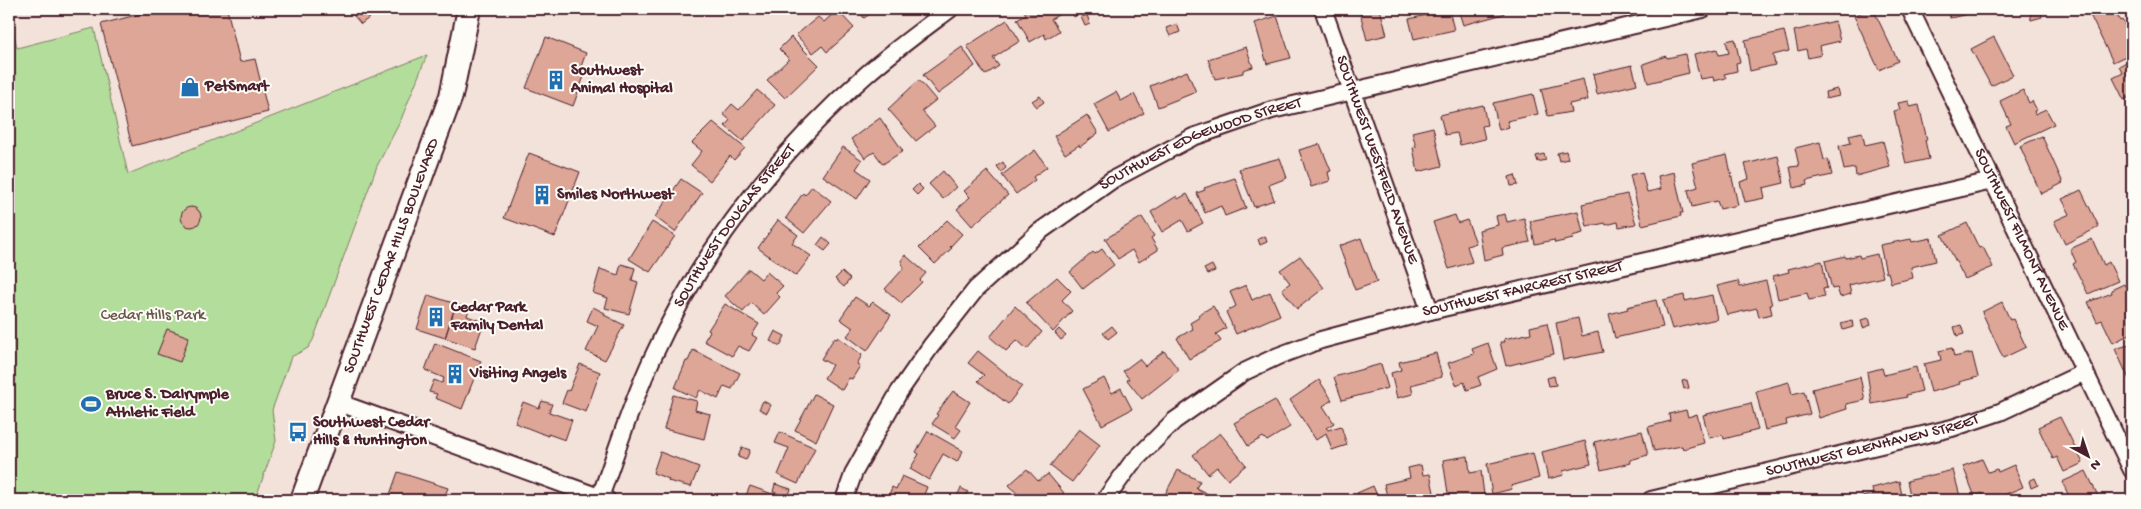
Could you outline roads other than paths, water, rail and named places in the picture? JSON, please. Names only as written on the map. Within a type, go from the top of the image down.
[{"type":"main road","name":"SOUTHWEST CEDAR HILLS BOULEVARD","points":[[302,500],[451,96],[469,9]]},
{"type":"street","name":"SOUTHWEST DOUGLAS STREET","points":[[602,499],[652,359],[713,250],[774,168],[821,117],[867,74],[950,9]]},
{"type":"street","name":"SOUTHWEST WESTFIELD AVENUE","points":[[1323,9],[1430,311]]},
{"type":"street","name":"SOUTHWEST EDGEWOOD STREET","points":[[844,500],[854,472],[899,392],[931,346],[976,289],[1038,232],[1112,180],[1193,137],[1272,110],[1702,9]]},
{"type":"street","name":"SOUTHWEST FILMONT AVENUE","points":[[1910,9],[2132,470]]},
{"type":"street","name":"SOUTHWEST FAIRCREST STREET","points":[[1105,500],[1131,464],[1174,421],[1244,372],[1278,356],[1321,340],[1430,311],[1992,181]]},
{"type":"street","name":"SOUTHWEST GLENHAVEN STREET","points":[[1651,500],[1952,428],[2000,412],[2085,372]]},
{"type":"street","points":[[337,402],[602,499]]},
{"type":"place","name":"Southwest Animal Hospital","points":[[556,80]]},
{"type":"place","name":"PetSmart","points":[[190,87]]},
{"type":"place","name":"Smiles Northwest","points":[[542,195]]},
{"type":"place","name":"Cedar Park Family Dental","points":[[436,317]]},
{"type":"place","name":"Visiting Angels","points":[[455,374]]},
{"type":"place","name":"Bruce S. DaIrymple Athletic Field","points":[[91,404]]},
{"type":"place","name":"Southwest Cedar Hills & Huntington","points":[[298,432]]},
{"type":"park label","name":"Cedar Hills Park","points":[[153,316]]}]
